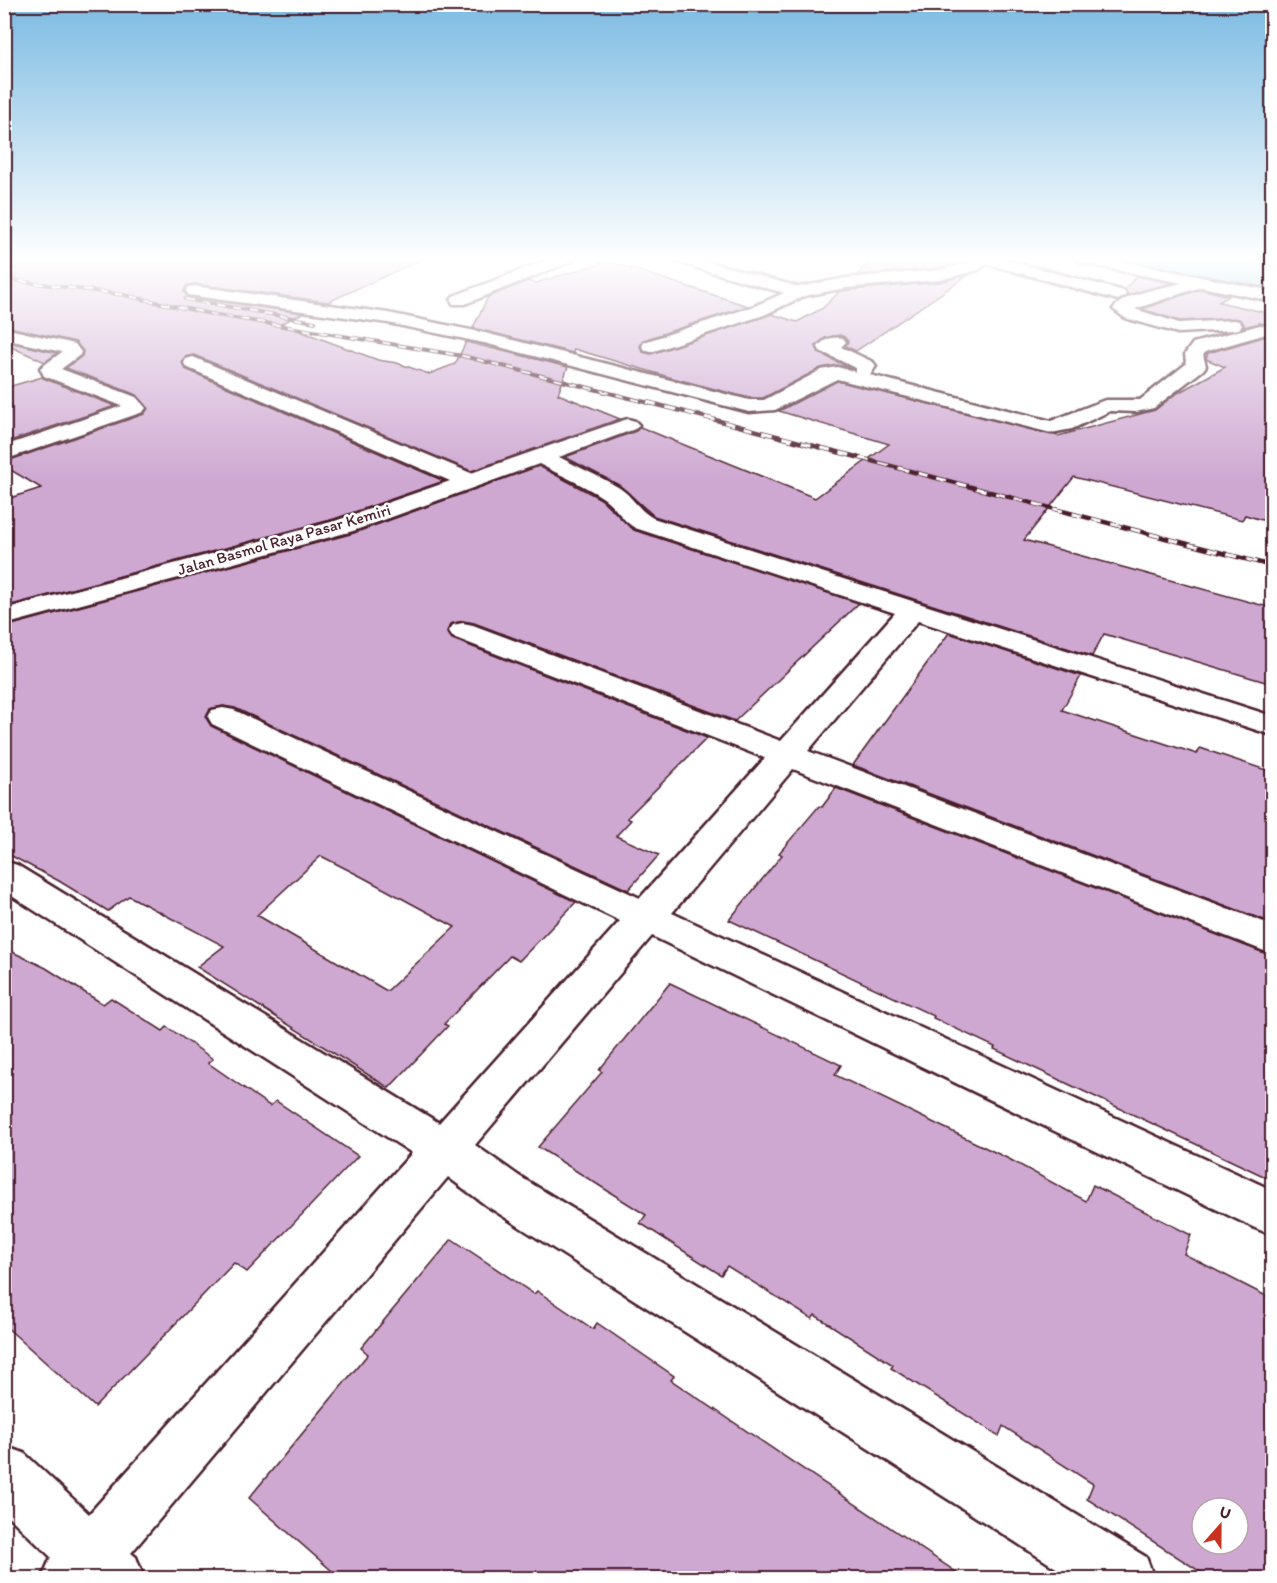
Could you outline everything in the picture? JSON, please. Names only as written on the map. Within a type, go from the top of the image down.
[{"type":"street","points":[[451,332],[749,406],[768,406],[828,374],[837,373],[1047,426],[1056,426],[1105,406],[1147,404],[1196,366],[1194,354],[1200,347],[1266,332]]},
{"type":"street","points":[[651,346],[694,332]]},
{"type":"street","points":[[4,333],[68,348],[72,352],[71,355],[50,368],[51,372],[129,401],[136,408],[4,454]]},
{"type":"street","points":[[837,342],[827,347],[866,366],[866,370],[856,377]]},
{"type":"street","points":[[193,363],[470,481]]},
{"type":"street","name":"Jalan Basmol Raya Pasar Kemiri","points":[[4,617],[344,526],[628,425]]},
{"type":"street","points":[[540,456],[610,492],[622,501],[632,516],[644,523],[1272,726]]},
{"type":"street","points":[[4,1473],[92,1571],[444,1149],[912,611]]},
{"type":"street","points":[[463,631],[1272,940]]},
{"type":"street","points":[[223,717],[1272,1213]]},
{"type":"street","points":[[4,874],[444,1149],[503,1191],[1125,1578]]},
{"type":"building","points":[[30,332],[302,332],[378,360],[397,363],[429,374],[455,364],[466,342],[568,367],[558,394],[620,419],[471,471],[194,355],[185,357],[182,362],[185,369],[444,481],[334,519],[4,607],[4,500],[41,488],[4,466],[4,462],[144,414],[148,408],[137,395],[66,368],[82,356],[83,351],[75,342]]},
{"type":"building","points":[[488,332],[668,332],[643,340],[640,347],[643,352],[650,354],[717,332],[884,332],[856,351],[845,346],[848,341],[840,335],[825,338],[816,346],[819,353],[852,369],[837,365],[821,368],[763,398],[749,398],[574,349],[573,353]]},
{"type":"building","points":[[1272,332],[1272,523],[1245,515],[1242,520],[1074,477],[1024,540],[1272,608],[1272,684],[1104,634],[1092,656],[654,516],[619,485],[565,457],[636,431],[640,427],[815,498],[889,444],[779,411],[837,381],[1058,436],[1155,410],[1174,395],[1225,367],[1206,359],[1208,353],[1267,336]]},
{"type":"building","points":[[4,341],[57,353],[45,362],[4,344]]},
{"type":"building","points":[[42,377],[115,406],[4,443],[4,388]]},
{"type":"building","points":[[539,466],[601,499],[634,530],[859,603],[735,721],[474,623],[463,621],[451,624],[447,632],[452,639],[707,738],[627,818],[631,820],[616,836],[659,855],[628,890],[235,708],[223,706],[210,709],[206,718],[211,726],[576,902],[519,961],[510,956],[444,1024],[448,1026],[389,1088],[197,967],[224,946],[129,896],[108,911],[59,881],[4,852],[4,627],[354,533]],"holes":[[[321,856],[455,927],[387,991],[257,915]]]},
{"type":"building","points":[[949,633],[1081,676],[1062,710],[1197,754],[1200,748],[1272,772],[1272,923],[853,765]]},
{"type":"building","points":[[836,788],[1272,956],[1272,1180],[994,1049],[995,1047],[933,1018],[934,1016],[729,920],[782,855],[779,853],[819,806],[822,807]]},
{"type":"building","points":[[4,948],[46,968],[103,1004],[111,998],[163,1031],[167,1027],[213,1059],[208,1063],[270,1106],[276,1101],[358,1156],[247,1272],[234,1263],[95,1407],[4,1325]]},
{"type":"building","points":[[670,983],[841,1065],[835,1075],[1009,1159],[1086,1201],[1093,1185],[1191,1235],[1184,1254],[1272,1299],[1272,1578],[1210,1578],[1087,1499],[1093,1484],[1003,1426],[999,1436],[891,1368],[893,1365],[815,1315],[812,1319],[727,1266],[721,1275],[640,1223],[646,1215],[538,1147],[602,1072],[599,1070]]},
{"type":"building","points":[[452,1239],[534,1294],[537,1291],[593,1329],[597,1323],[674,1376],[671,1380],[965,1578],[340,1578],[249,1498],[368,1354],[361,1348]]},
{"type":"railway","points":[[318,332],[463,356],[653,404]]},
{"type":"railway","points":[[647,402],[1272,566]]}]
